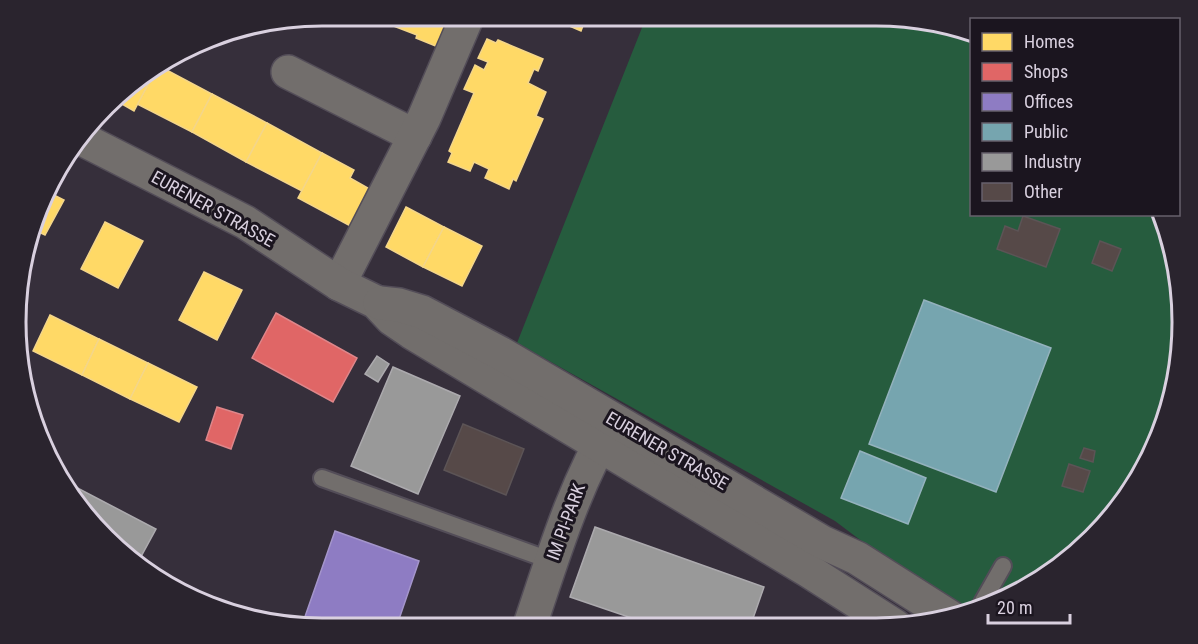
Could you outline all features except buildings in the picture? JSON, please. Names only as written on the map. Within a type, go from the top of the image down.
[{"type":"street","points":[[339,284],[415,136],[463,26]]},
{"type":"street","points":[[288,72],[415,136]]},
{"type":"street","name":"EURENER STRASSE","points":[[87,142],[245,222],[339,284],[376,302],[399,305],[422,312],[500,353],[605,433],[809,572],[881,618]]},
{"type":"street","name":"EURENER STRASSE","points":[[605,433],[695,466],[822,542],[857,558],[941,611]]},
{"type":"street","name":"IM PI-PARK","points":[[532,618],[574,495],[605,433]]},
{"type":"lane","points":[[322,478],[552,561]]},
{"type":"lane","points":[[809,572],[822,542]]},
{"type":"lane","points":[[985,598],[1002,566]]},
{"type":"green space","points":[[643,26],[895,26],[934,31],[970,41],[970,216],[1153,216],[1167,264],[1172,303],[1170,361],[1162,399],[1150,435],[1123,487],[1086,532],[1041,569],[1007,588],[957,607],[892,564],[835,521],[517,343]]}]
